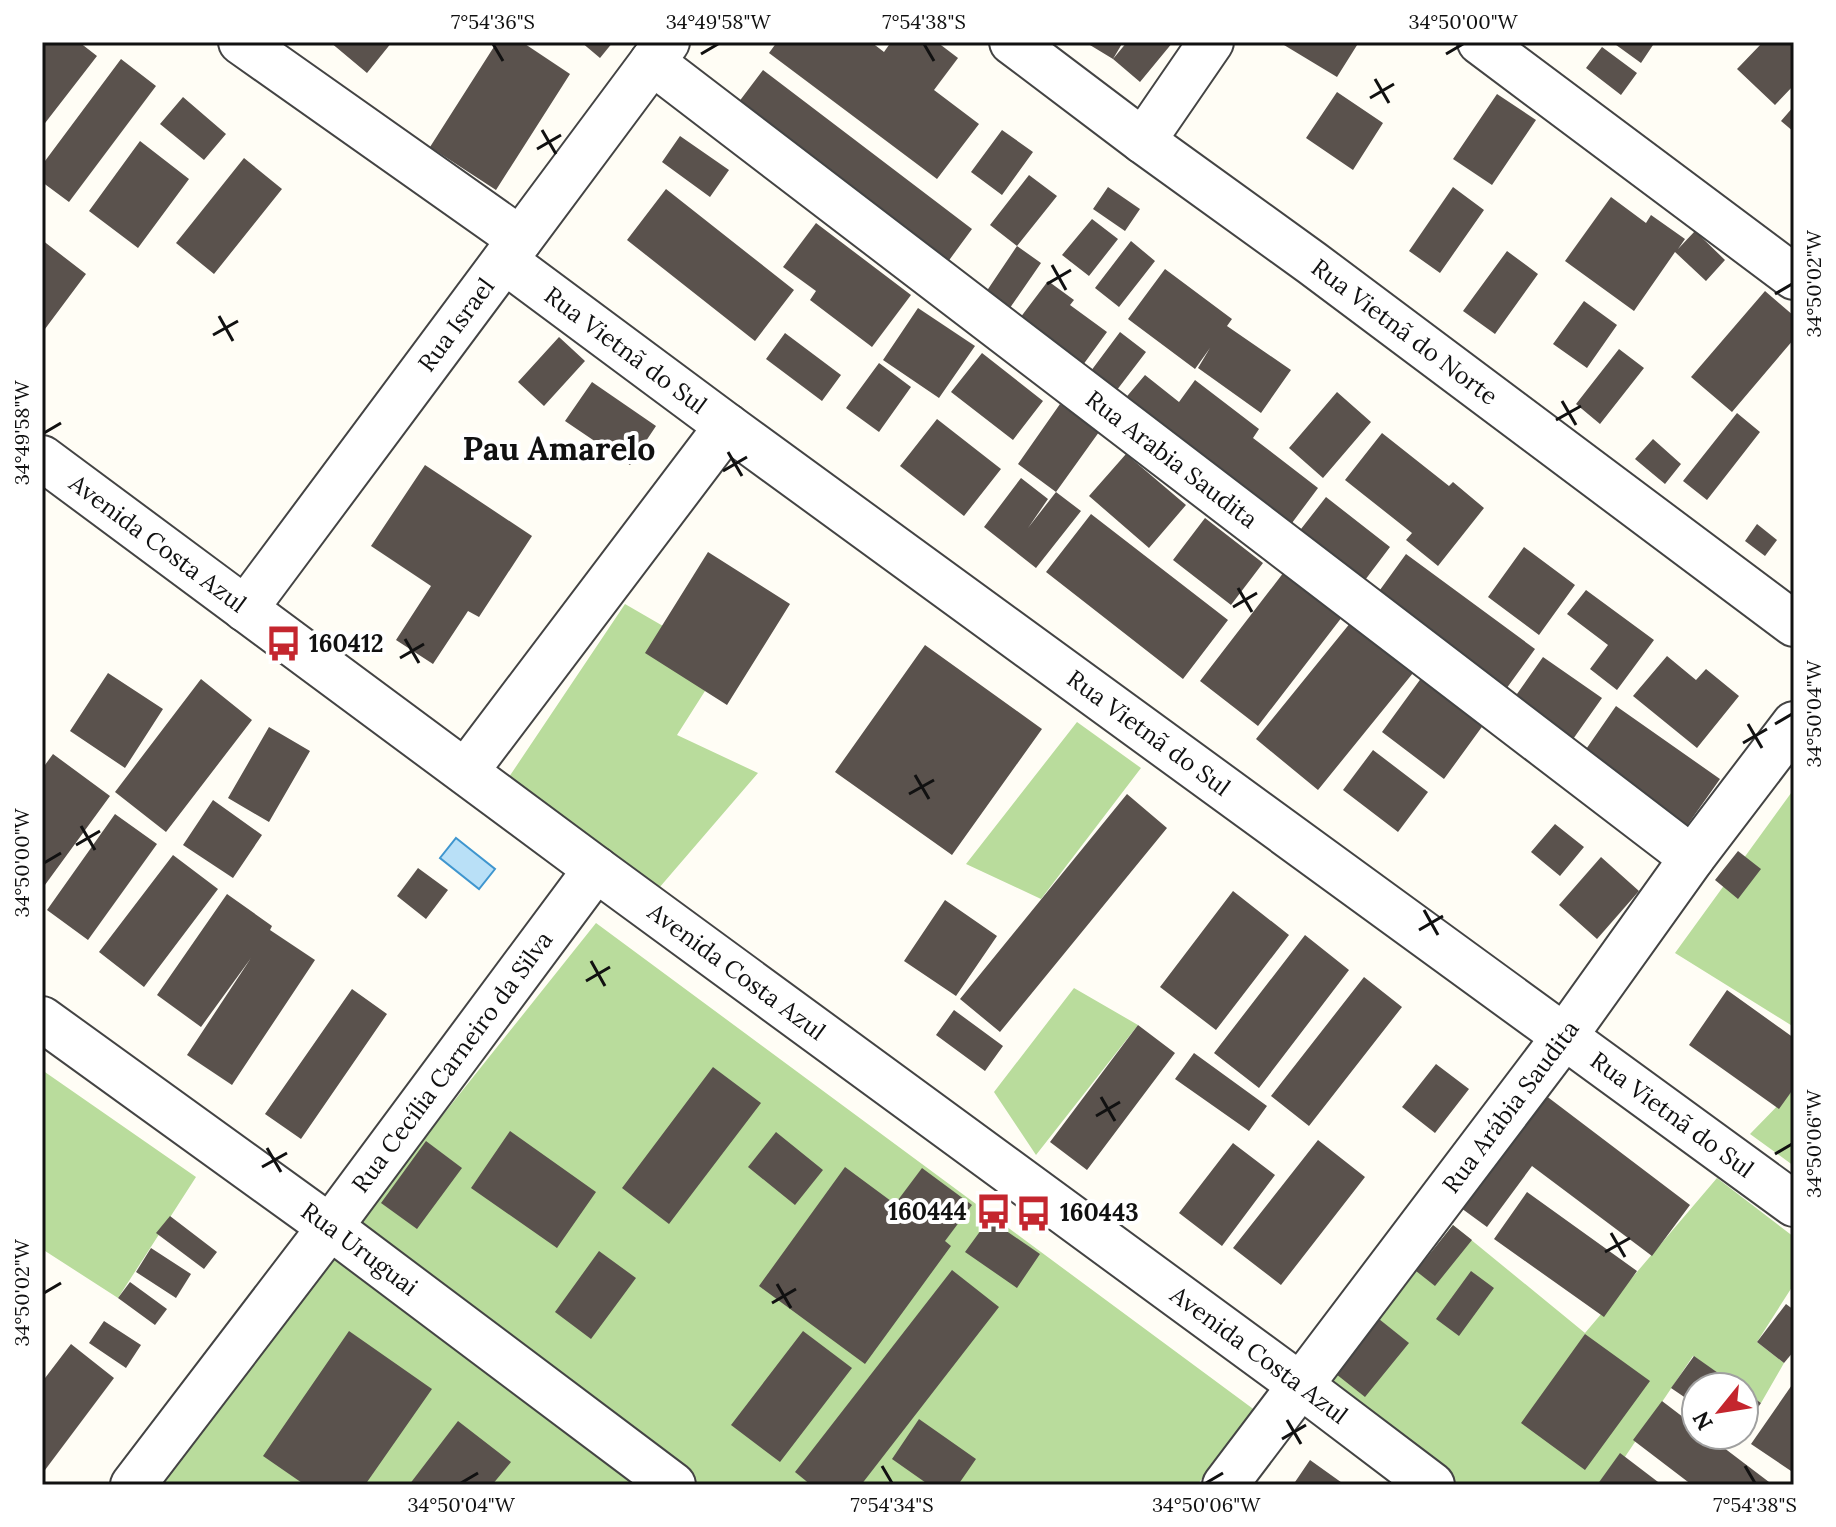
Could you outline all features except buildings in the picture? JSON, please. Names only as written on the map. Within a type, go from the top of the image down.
[{"type":"street","name":"Rua Vietnã do Sul","points":[[241,42],[512,250],[727,426],[1794,1204]]},
{"type":"street","name":"Rua Vietnã do Norte","points":[[1012,42],[1794,624]]},
{"type":"street","points":[[1143,141],[1211,42]]},
{"type":"street","points":[[1480,42],[1794,277]]},
{"type":"street","name":"Rua Israel","points":[[245,609],[659,52]]},
{"type":"street","name":"Rua Arabia Saudita","points":[[659,52],[1692,858]]},
{"type":"street","points":[[466,771],[727,426]]},
{"type":"street","name":"Avenida Costa Azul","points":[[42,458],[1432,1485]]},
{"type":"street","name":"Rua Arábia Saudita","points":[[1225,1485],[1564,1037],[1692,858],[1794,724]]},
{"type":"street","name":"Rua Cecília Carneiro da Silva","points":[[133,1485],[330,1227],[596,869]]},
{"type":"street","name":"Rua Uruguai","points":[[42,1019],[330,1227],[673,1485]]},
{"type":"green space","points":[[625,604],[663,626],[705,691],[677,735],[758,773],[659,888],[507,780]]},
{"type":"green space","points":[[1077,722],[1141,768],[1041,899],[966,864]]},
{"type":"green space","points":[[1794,789],[1794,1027],[1675,953]]},
{"type":"green space","points":[[596,923],[1256,1411],[1197,1485],[701,1485],[356,1224]]},
{"type":"green space","points":[[1074,988],[1138,1025],[1036,1155],[994,1092]]},
{"type":"green space","points":[[42,1070],[196,1177],[118,1298],[42,1249]]},
{"type":"green space","points":[[1794,1089],[1794,1166],[1750,1134]]},
{"type":"green space","points":[[1717,1178],[1794,1237],[1794,1284],[1757,1342],[1784,1363],[1761,1403],[1760,1371],[1715,1371],[1693,1356],[1606,1485],[1460,1485],[1328,1384],[1453,1225],[1585,1333]]},
{"type":"green space","points":[[333,1258],[635,1485],[159,1485]]},
{"type":"water","points":[[456,838],[495,869],[479,889],[440,858]]},
{"type":"place","name":"160412","points":[[283,644]]},
{"type":"place","name":"160444","points":[[993,1212]]},
{"type":"place","name":"160443","points":[[1034,1213]]},
{"type":"district","name":"Pau Amarelo","points":[[559,449]]}]
